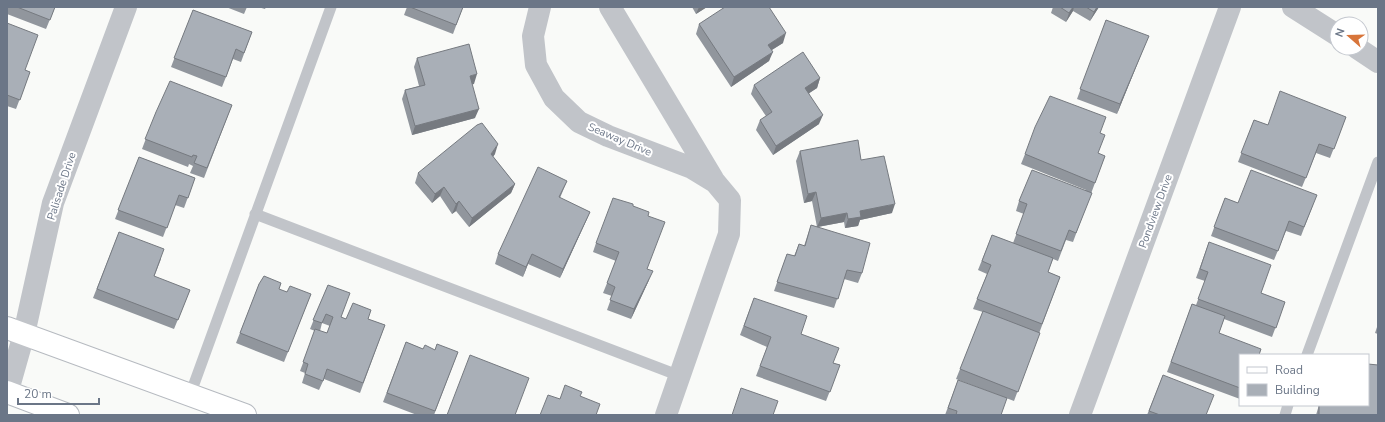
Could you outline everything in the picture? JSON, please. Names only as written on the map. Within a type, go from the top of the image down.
[{"type":"main road","points":[[15,331],[245,415]]},
{"type":"main road","points":[[7,393],[68,415]]},
{"type":"street","name":"Palisade Drive","points":[[7,393],[15,331],[53,203],[126,7]]},
{"type":"street","name":"Seaway Drive","points":[[540,7],[533,36],[536,65],[554,98],[579,122],[608,136],[692,168],[715,182]]},
{"type":"street","name":"Seaway Drive","points":[[610,7],[715,182],[730,200],[729,234],[666,415]]},
{"type":"street","name":"Pondview Drive","points":[[1080,415],[1230,7]]},
{"type":"street","points":[[1293,7],[1329,30]]},
{"type":"street","points":[[1369,56],[1378,62]]},
{"type":"lane","points":[[190,395],[331,7]]},
{"type":"lane","points":[[1307,354],[1378,162]]},
{"type":"lane","points":[[255,214],[680,376]]},
{"type":"building","points":[[17,7],[55,7],[50,20]]},
{"type":"building","points":[[410,7],[463,7],[456,25]]},
{"type":"building","points":[[725,7],[769,7],[786,33],[768,45],[773,52],[734,77],[699,24]]},
{"type":"building","points":[[1060,7],[1073,7],[1069,13]]},
{"type":"building","points":[[1086,7],[1097,7],[1094,12]]},
{"type":"building","points":[[193,10],[252,32],[244,53],[236,49],[226,77],[174,58]]},
{"type":"building","points":[[1106,20],[1149,36],[1120,104],[1080,89]]},
{"type":"building","points":[[7,23],[38,35],[25,70],[30,72],[20,100],[7,95]]},
{"type":"building","points":[[469,44],[477,74],[470,76],[479,109],[415,126],[405,90],[425,85],[417,58]]},
{"type":"building","points":[[803,52],[820,78],[805,88],[823,115],[776,146],[760,120],[772,112],[754,85]]},
{"type":"building","points":[[170,81],[232,105],[207,168],[194,163],[197,156],[193,155],[192,157],[145,139]]},
{"type":"building","points":[[1280,91],[1346,117],[1334,149],[1319,144],[1306,178],[1241,153],[1254,120],[1268,125]]},
{"type":"building","points":[[1050,96],[1106,117],[1100,133],[1105,135],[1098,153],[1105,156],[1095,183],[1025,154],[1035,127]]},
{"type":"building","points":[[482,123],[498,144],[491,154],[515,184],[472,218],[459,201],[456,204],[444,187],[435,194],[418,173],[477,125]]},
{"type":"building","points":[[858,140],[861,160],[884,156],[895,204],[860,211],[861,217],[848,219],[847,213],[821,218],[816,192],[808,194],[800,151]]},
{"type":"building","points":[[139,157],[195,178],[188,198],[179,195],[167,228],[118,210]]},
{"type":"building","points":[[538,167],[567,181],[559,197],[590,212],[563,269],[532,254],[526,267],[498,254]]},
{"type":"building","points":[[1032,170],[1092,193],[1076,233],[1069,230],[1061,251],[1016,234],[1027,204],[1019,201]]},
{"type":"building","points":[[1251,170],[1317,195],[1304,227],[1289,221],[1278,251],[1214,227],[1225,198],[1238,203]]},
{"type":"building","points":[[613,198],[633,204],[633,206],[649,212],[648,216],[665,222],[647,269],[653,271],[634,309],[610,300],[615,287],[607,283],[619,252],[596,243]]},
{"type":"building","points":[[811,225],[870,243],[862,273],[847,270],[838,299],[777,282],[787,254],[795,256],[799,244],[805,246]]},
{"type":"building","points":[[119,232],[164,249],[154,276],[190,290],[178,320],[97,289]]},
{"type":"building","points":[[992,235],[1053,258],[1048,272],[1060,277],[1042,324],[977,299],[991,265],[982,261]]},
{"type":"building","points":[[1209,242],[1271,265],[1261,293],[1285,302],[1276,328],[1198,299],[1208,272],[1200,269]]},
{"type":"building","points":[[264,276],[281,283],[279,289],[287,292],[290,286],[311,294],[288,352],[240,333],[259,284]]},
{"type":"building","points":[[328,285],[350,293],[341,317],[346,319],[353,303],[371,310],[368,319],[385,325],[363,383],[327,369],[323,381],[305,374],[308,364],[303,362],[315,329],[327,333],[333,317],[326,314],[322,323],[313,320]]},
{"type":"building","points":[[754,298],[807,316],[801,334],[839,348],[833,363],[840,365],[830,392],[760,366],[771,337],[744,326]]},
{"type":"building","points":[[1192,304],[1225,316],[1219,333],[1261,349],[1259,354],[1239,354],[1239,388],[1171,362]]},
{"type":"building","points":[[983,311],[1040,333],[1018,392],[960,369]]},
{"type":"building","points":[[406,342],[423,349],[425,345],[435,350],[437,344],[458,352],[435,411],[387,393]]},
{"type":"building","points":[[470,355],[529,378],[515,415],[447,415]]},
{"type":"building","points":[[1369,364],[1378,365],[1378,415],[1319,415],[1319,406],[1369,406]]},
{"type":"building","points":[[1163,375],[1214,395],[1206,415],[1160,415],[1149,411]]},
{"type":"building","points":[[958,380],[1007,398],[1001,415],[956,415],[957,411],[948,408]]},
{"type":"building","points":[[565,385],[582,392],[580,396],[600,404],[596,415],[540,415],[548,395],[560,399]]},
{"type":"building","points":[[741,388],[778,401],[773,415],[732,415]]}]
